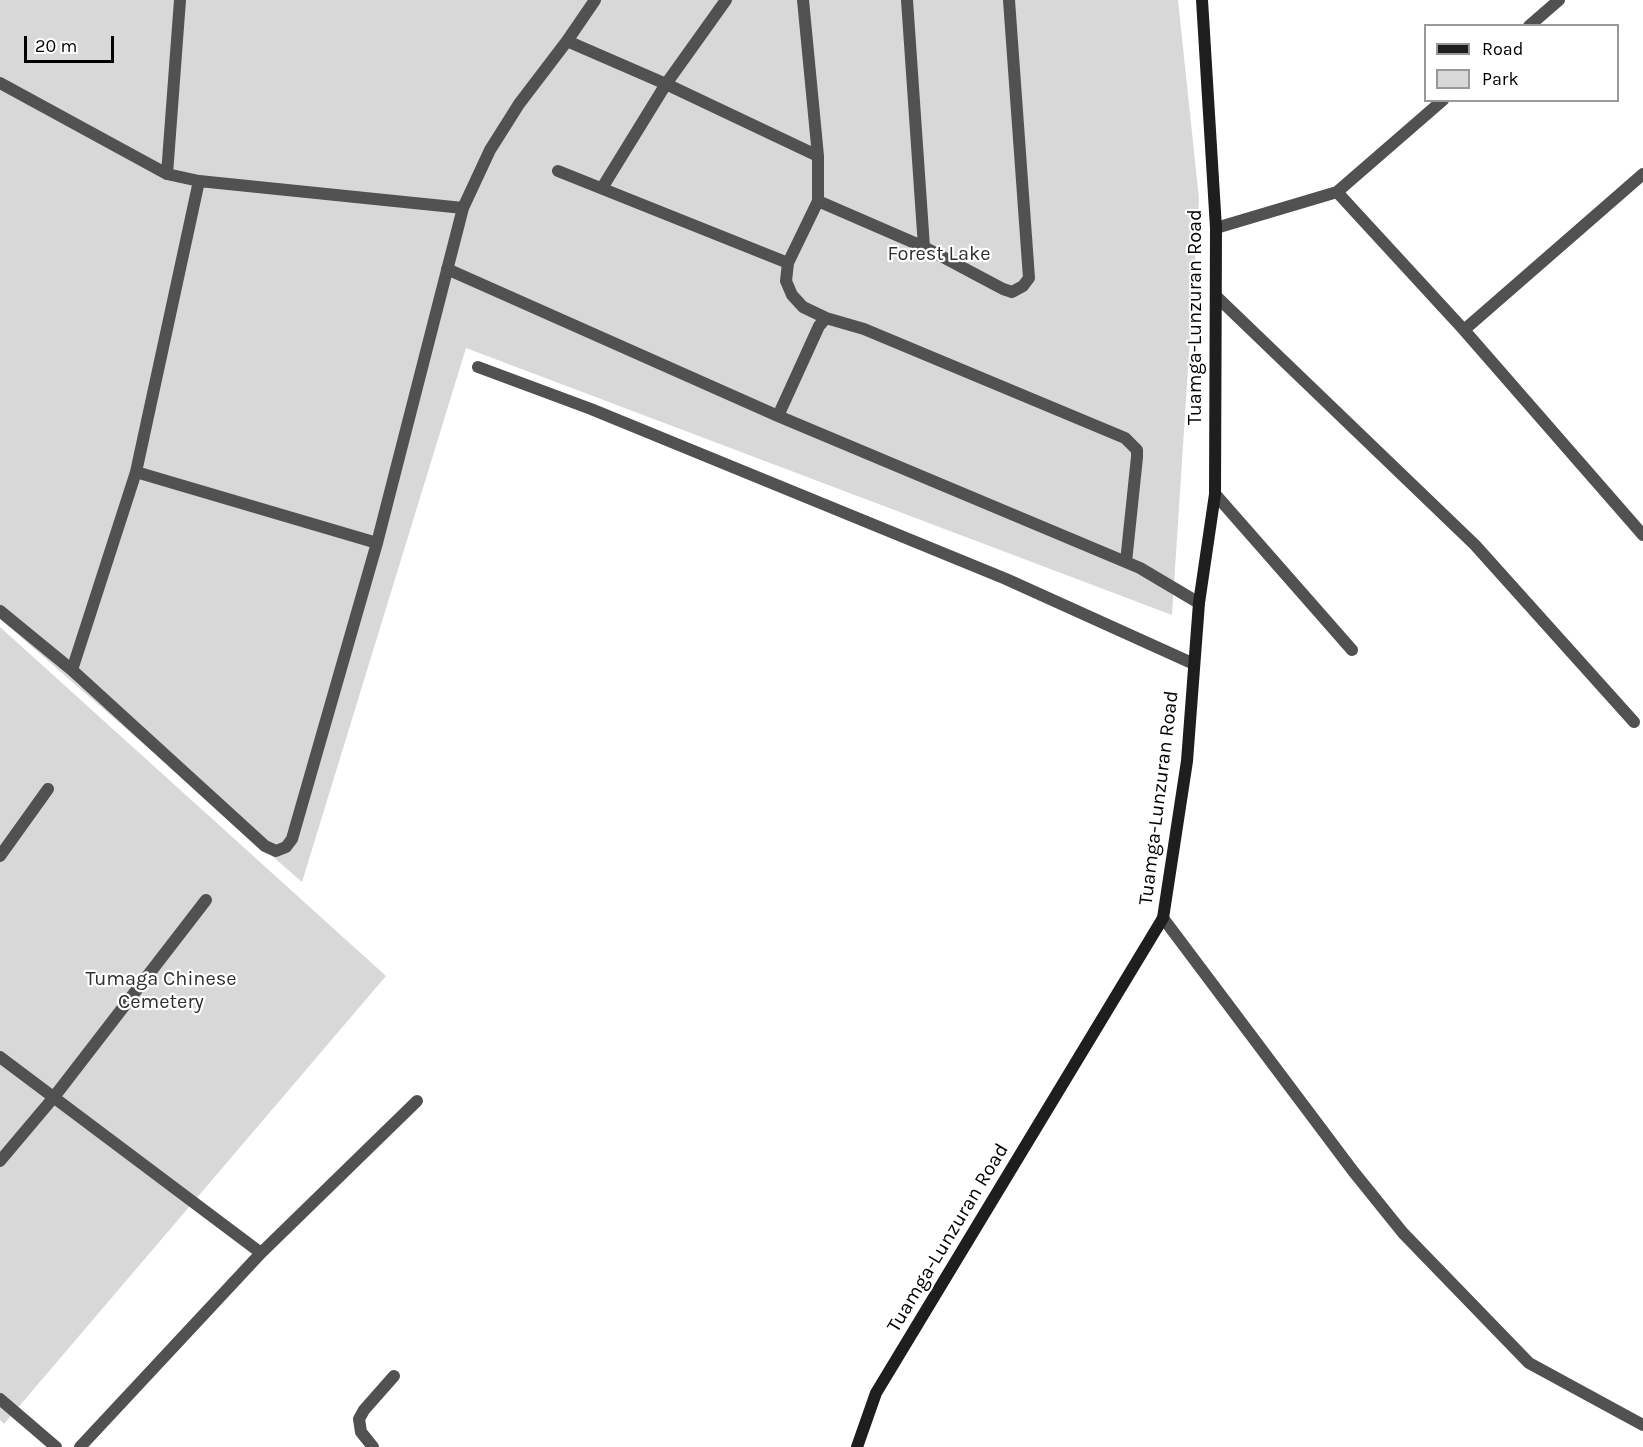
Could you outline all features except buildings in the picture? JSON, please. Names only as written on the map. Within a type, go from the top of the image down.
[{"type":"street","points":[[167,174],[180,0]]},
{"type":"street","points":[[0,611],[72,670],[265,846],[276,851],[286,847],[292,839],[377,543],[463,208],[490,150],[519,104],[595,0]]},
{"type":"street","points":[[602,188],[666,84],[726,0]]},
{"type":"street","points":[[803,0],[818,156],[818,201],[788,263],[786,280],[792,295],[803,307],[826,318],[864,329],[1125,438],[1137,450],[1126,562]]},
{"type":"street","points":[[907,0],[924,247]]},
{"type":"street","points":[[818,201],[924,247],[1012,292],[1023,286],[1029,278],[1009,0]]},
{"type":"street","name":"Tuamga-Lunzuran Road","points":[[857,1447],[876,1393],[1163,918],[1187,761],[1199,603],[1215,494],[1216,228],[1202,0]]},
{"type":"street","points":[[1532,24],[1559,0]]},
{"type":"street","points":[[567,41],[666,84],[818,156]]},
{"type":"street","points":[[0,82],[167,174],[199,181],[463,208]]},
{"type":"street","points":[[1216,228],[1337,192],[1441,102]]},
{"type":"street","points":[[558,171],[788,263]]},
{"type":"street","points":[[1464,330],[1643,174]]},
{"type":"street","points":[[72,670],[136,472],[199,181]]},
{"type":"street","points":[[1337,192],[1464,330],[1642,530]]},
{"type":"street","points":[[447,269],[778,416],[1126,562],[1199,603]]},
{"type":"street","points":[[1216,296],[1475,545],[1634,722]]},
{"type":"street","points":[[778,416],[819,326],[826,318]]},
{"type":"street","points":[[478,368],[591,409],[1006,579],[1194,664]]},
{"type":"street","points":[[136,472],[377,543]]},
{"type":"street","points":[[1215,494],[1352,650]]},
{"type":"street","points":[[0,856],[48,789]]},
{"type":"street","points":[[0,1161],[54,1097],[206,900]]},
{"type":"street","points":[[1163,918],[1353,1171],[1403,1233],[1529,1363],[1643,1425]]},
{"type":"street","points":[[0,1057],[261,1253]]},
{"type":"street","points":[[80,1447],[261,1253],[417,1101]]},
{"type":"street","points":[[373,1447],[362,1432],[359,1419],[364,1410],[394,1376]]},
{"type":"street","points":[[0,1399],[56,1447]]},
{"type":"green space","name":"Forest Lake","points":[[0,0],[1178,0],[1199,199],[1172,615],[466,348],[302,882],[0,619]]},
{"type":"green space","name":"Tumaga Chinese Cemetery","points":[[0,627],[386,976],[4,1424],[0,1420]]}]
